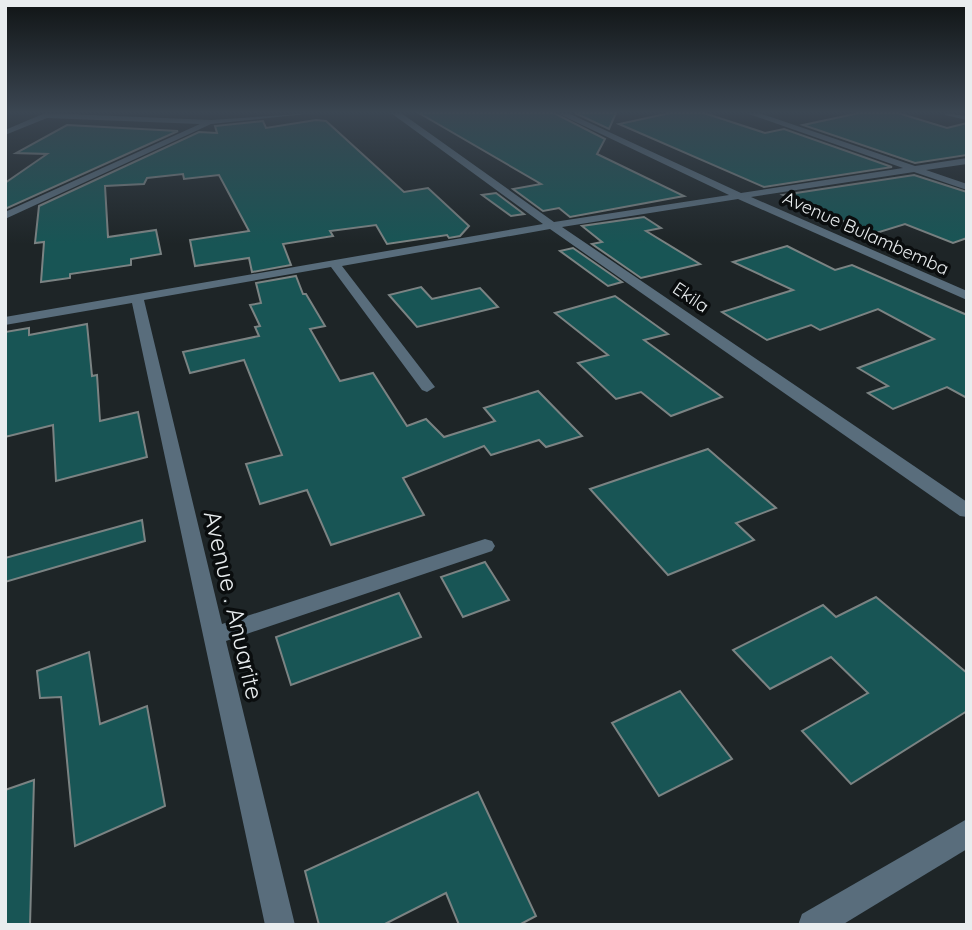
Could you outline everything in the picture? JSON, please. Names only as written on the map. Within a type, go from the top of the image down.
[{"type":"street","points":[[5,216],[136,156]]},
{"type":"street","name":"Ekila","points":[[461,156],[553,225],[967,511]]},
{"type":"street","name":"Avenue Bulambemba","points":[[654,156],[967,296]]},
{"type":"street","points":[[877,156],[967,187]]},
{"type":"street","points":[[5,321],[553,225],[967,161]]},
{"type":"street","points":[[334,263],[427,387]]},
{"type":"street","name":"Avenue . Anuarite","points":[[137,298],[279,925]]},
{"type":"street","points":[[214,636],[485,547]]},
{"type":"street","points":[[813,925],[967,833]]},
{"type":"building","points":[[44,156],[122,156],[5,209],[5,183]]},
{"type":"building","points":[[146,156],[365,156],[404,192],[428,188],[469,226],[460,236],[449,238],[447,235],[387,244],[376,225],[330,231],[333,236],[283,244],[291,265],[252,272],[249,258],[195,266],[190,240],[249,231],[219,175],[184,179],[183,174],[147,178],[144,184],[105,186],[108,237],[156,230],[161,254],[131,259],[131,265],[70,274],[70,278],[41,282],[44,242],[35,243],[39,206]]},
{"type":"building","points":[[494,156],[602,156],[684,196],[570,217],[559,208],[543,211],[513,189],[541,184]]},
{"type":"building","points":[[694,156],[862,156],[892,167],[764,187]]},
{"type":"building","points":[[896,156],[958,156],[915,163]]},
{"type":"building","points":[[914,175],[967,192],[967,238],[953,243],[905,224],[873,234],[783,195]]},
{"type":"building","points":[[496,193],[524,214],[511,216],[482,195]]},
{"type":"building","points":[[644,217],[661,228],[646,231],[700,264],[641,278],[592,244],[602,242],[582,226]]},
{"type":"building","points":[[787,246],[835,270],[852,265],[967,315],[967,398],[947,387],[893,409],[868,393],[888,386],[858,368],[934,339],[878,309],[820,330],[811,325],[767,340],[722,312],[793,290],[733,262]]},
{"type":"building","points":[[573,248],[622,282],[608,286],[560,251]]},
{"type":"building","points":[[296,276],[303,294],[306,294],[325,326],[310,329],[340,381],[373,373],[407,426],[426,419],[444,437],[495,421],[484,408],[538,391],[582,436],[546,447],[539,440],[491,455],[484,446],[403,478],[424,515],[331,545],[307,490],[260,504],[246,464],[282,455],[244,360],[190,373],[183,352],[259,336],[255,327],[260,326],[250,305],[261,303],[256,283]]},
{"type":"building","points":[[421,287],[432,299],[480,288],[498,307],[417,327],[389,295]]},
{"type":"building","points":[[615,296],[668,334],[644,340],[722,397],[671,416],[641,392],[616,399],[578,363],[608,355],[555,313]]},
{"type":"building","points":[[87,324],[92,376],[97,375],[100,421],[138,412],[147,457],[56,481],[53,425],[5,437],[5,332],[29,328],[29,335]]},
{"type":"building","points":[[708,449],[776,508],[736,523],[754,540],[668,575],[590,489]]},
{"type":"building","points":[[142,520],[145,541],[5,582],[5,558]]},
{"type":"building","points":[[485,562],[509,600],[463,617],[441,577]]},
{"type":"building","points":[[399,593],[421,637],[291,685],[276,637]]},
{"type":"building","points":[[876,597],[967,673],[967,711],[851,784],[802,731],[868,693],[831,657],[770,689],[733,650],[823,605],[836,617]]},
{"type":"building","points":[[89,652],[100,724],[147,706],[165,806],[75,846],[61,697],[40,698],[37,671]]},
{"type":"building","points":[[680,691],[732,759],[659,796],[612,723]]},
{"type":"building","points":[[34,780],[30,925],[5,925],[5,790]]},
{"type":"building","points":[[478,792],[536,916],[519,925],[459,925],[446,893],[383,925],[319,925],[305,871]]}]
